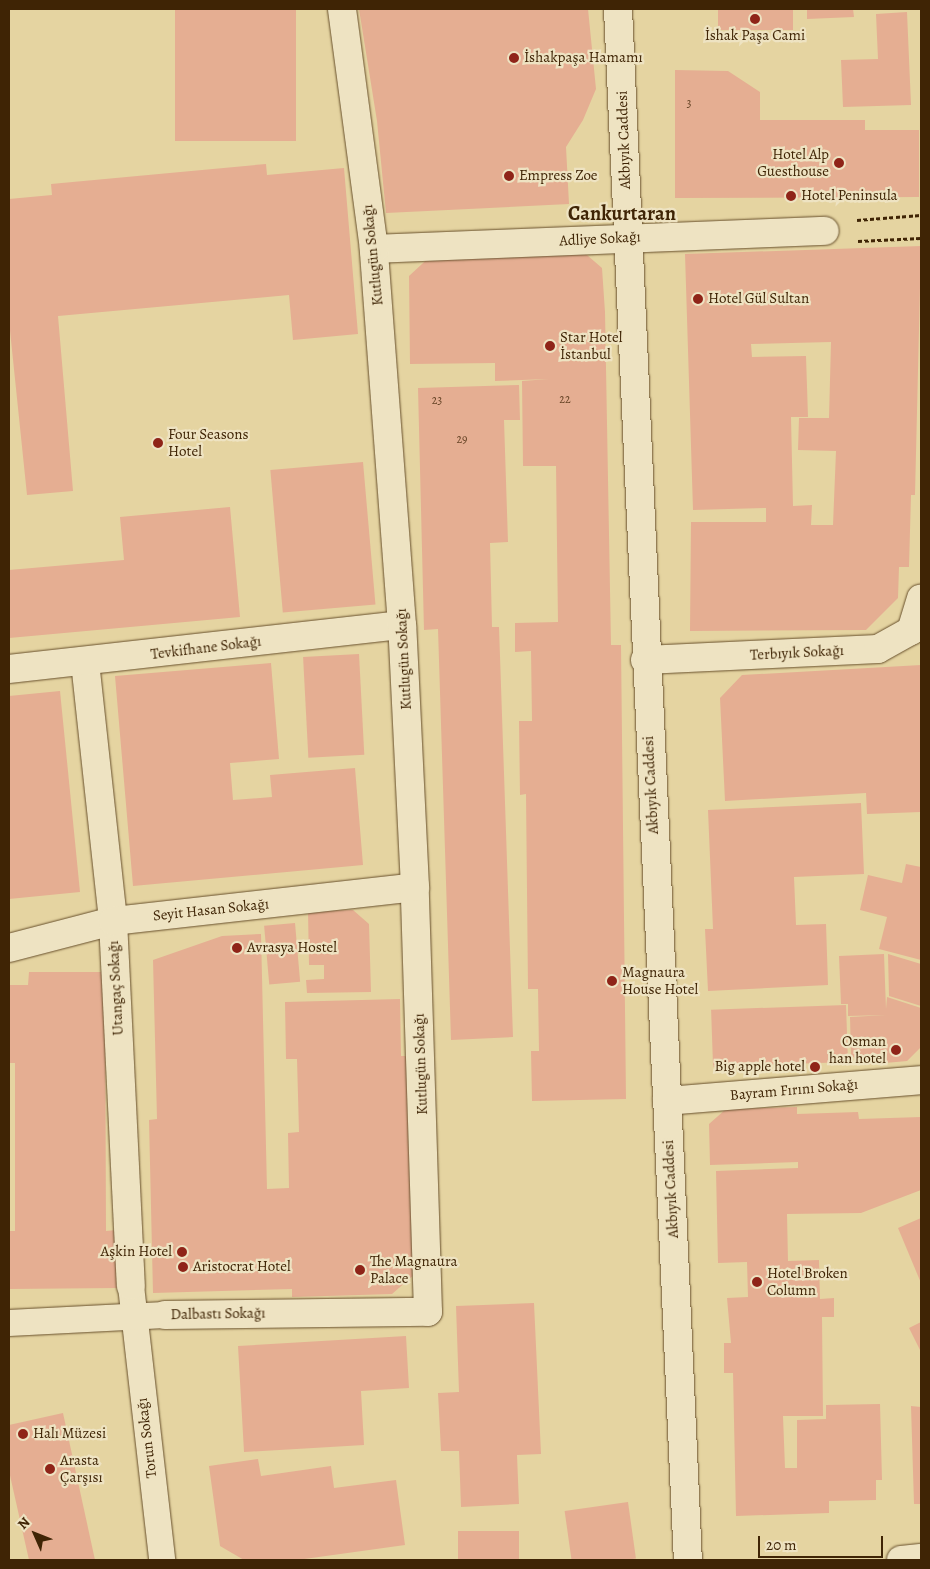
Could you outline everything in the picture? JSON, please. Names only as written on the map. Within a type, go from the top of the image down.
[{"type":"street","name":"Kutlugün Sokağı","points":[[342,9],[374,249],[402,625],[416,887],[428,1312]]},
{"type":"street","name":"Akbıyık Caddesi","points":[[618,9],[645,660],[688,1560]]},
{"type":"street","name":"Adliye Sokağı","points":[[374,249],[825,230]]},
{"type":"street","name":"Terbıyık Sokağı","points":[[645,660],[878,648],[910,632],[921,599]]},
{"type":"street","name":"Tevkifhane Sokağı","points":[[9,669],[402,625]]},
{"type":"street","name":"Utangaç Sokağı","points":[[85,662],[113,921],[132,1315]]},
{"type":"street","name":"Seyit Hasan Sokağı","points":[[9,948],[113,921],[416,887]]},
{"type":"street","name":"Bayram Fırını Sokağı","points":[[667,1101],[921,1080]]},
{"type":"street","name":"Dalbastı Sokağı","points":[[9,1324],[132,1315],[428,1312]]},
{"type":"street","name":"Torun Sokağı","points":[[132,1315],[162,1560]]},
{"type":"street","points":[[901,1560],[921,1558]]},
{"type":"path","points":[[921,215],[838,221],[825,230],[840,242],[921,238]]},
{"type":"building","points":[[175,9],[296,9],[296,141],[175,141]]},
{"type":"building","points":[[359,9],[588,9],[596,89],[583,120],[566,147],[569,204],[386,213],[377,121]]},
{"type":"building","name":"İshak Paşa Cami","points":[[718,9],[793,9],[793,30],[718,30]]},
{"type":"building","points":[[807,9],[853,9],[854,17],[807,19]]},
{"type":"building","points":[[907,12],[911,105],[843,107],[841,60],[878,59],[876,14]]},
{"type":"building","points":[[675,70],[728,71],[760,92],[760,120],[865,120],[865,130],[919,130],[919,197],[675,198]]},
{"type":"building","points":[[266,164],[267,175],[344,168],[358,334],[293,340],[289,295],[58,316],[73,491],[27,495],[9,321],[9,199],[52,195],[51,184]]},
{"type":"building","points":[[921,246],[915,495],[911,495],[909,567],[899,567],[898,598],[866,630],[690,631],[691,522],[766,522],[766,508],[693,510],[685,254]],"holes":[[[831,342],[829,418],[799,418],[798,450],[836,451],[833,525],[811,525],[812,505],[793,506],[791,417],[808,417],[806,356],[752,357],[751,344]]]},
{"type":"building","points":[[580,249],[602,268],[605,312],[611,645],[621,645],[626,1099],[532,1101],[531,1051],[539,1051],[538,989],[528,989],[526,794],[520,795],[519,721],[532,721],[531,651],[515,652],[515,623],[558,622],[556,466],[523,466],[522,381],[549,379],[495,381],[495,363],[410,364],[409,276],[435,252]]},
{"type":"building","points":[[519,385],[520,420],[504,420],[508,542],[490,543],[492,627],[499,627],[513,1037],[451,1040],[438,629],[424,630],[418,388]]},
{"type":"building","points":[[363,462],[375,604],[283,613],[270,470]]},
{"type":"building","points":[[230,507],[240,617],[9,638],[9,570],[124,560],[120,517]]},
{"type":"building","points":[[359,654],[364,755],[308,758],[303,657]]},
{"type":"building","points":[[271,663],[279,759],[230,763],[233,800],[272,797],[270,775],[355,768],[363,865],[133,886],[115,676]]},
{"type":"building","points":[[921,665],[921,812],[867,814],[866,793],[725,801],[720,698],[742,675]]},
{"type":"building","points":[[60,691],[80,892],[9,899],[9,696]]},
{"type":"building","points":[[861,803],[864,874],[794,877],[796,925],[826,924],[828,985],[708,991],[705,929],[713,929],[708,810]]},
{"type":"building","points":[[906,864],[921,867],[921,960],[879,949],[887,917],[860,910],[868,875],[902,883]]},
{"type":"building","points":[[353,910],[369,924],[371,992],[307,993],[306,980],[324,979],[324,965],[309,965],[308,911]]},
{"type":"building","points":[[295,923],[300,982],[269,984],[264,926]]},
{"type":"building","points":[[261,934],[267,1189],[289,1188],[288,1133],[299,1132],[297,1059],[286,1059],[285,1002],[400,999],[401,1056],[410,1056],[415,1274],[392,1294],[292,1297],[292,1289],[153,1293],[149,1120],[157,1119],[153,960],[222,936]]},
{"type":"building","points":[[884,954],[886,1009],[887,997],[921,1008],[921,1047],[907,1061],[863,1065],[851,1055],[850,1017],[887,1015],[848,1016],[848,1004],[841,1004],[839,956]]},
{"type":"building","points":[[888,954],[921,964],[921,1006],[889,996]]},
{"type":"building","points":[[29,972],[105,972],[106,1231],[117,1230],[117,1288],[9,1289],[9,1231],[15,1231],[15,1063],[9,1063],[9,985],[28,985]]},
{"type":"building","points":[[846,1005],[848,1062],[713,1067],[711,1010]]},
{"type":"building","points":[[797,1107],[797,1114],[858,1112],[859,1119],[921,1117],[921,1190],[861,1213],[787,1214],[788,1261],[819,1260],[820,1299],[834,1298],[834,1317],[822,1317],[823,1416],[783,1416],[785,1468],[797,1468],[797,1420],[826,1419],[826,1405],[880,1404],[882,1480],[876,1480],[876,1500],[829,1501],[829,1513],[736,1516],[733,1373],[724,1373],[724,1343],[731,1343],[727,1298],[748,1297],[747,1262],[718,1263],[716,1171],[798,1168],[798,1162],[710,1165],[709,1124],[726,1109]]},
{"type":"building","points":[[921,1218],[921,1283],[898,1228]]},
{"type":"building","points":[[534,1303],[541,1454],[517,1455],[519,1504],[461,1507],[459,1451],[441,1451],[438,1393],[459,1392],[456,1306]]},
{"type":"building","points":[[921,1322],[921,1352],[909,1328]]},
{"type":"building","points":[[406,1336],[409,1388],[361,1391],[364,1445],[244,1452],[238,1346]]},
{"type":"building","points":[[911,1406],[921,1407],[921,1504],[914,1504]]},
{"type":"building","points":[[63,1413],[95,1560],[29,1560],[9,1471],[9,1425]]},
{"type":"building","points":[[258,1459],[261,1476],[331,1466],[334,1488],[396,1480],[405,1545],[297,1560],[244,1560],[220,1546],[209,1466]]},
{"type":"building","points":[[628,1502],[636,1558],[572,1560],[565,1511]]},
{"type":"building","points":[[458,1531],[519,1531],[519,1560],[458,1560]]},
{"type":"place","name":"İshak Paşa Cami","points":[[755,19]]},
{"type":"place","name":"İshakpaşa Hamamı","points":[[514,58]]},
{"type":"place","name":"Hotel Alp Guesthouse","points":[[839,163]]},
{"type":"place","name":"Empress Zoe","points":[[509,176]]},
{"type":"place","name":"Hotel Peninsula","points":[[791,196]]},
{"type":"place","name":"Hotel Gül Sultan","points":[[698,299]]},
{"type":"place","name":"Star Hotel İstanbul","points":[[550,346]]},
{"type":"place","name":"Four Seasons Hotel","points":[[158,443]]},
{"type":"place","name":"Avrasya Hostel","points":[[237,948]]},
{"type":"place","name":"Magnaura House Hotel","points":[[612,981]]},
{"type":"place","name":"Osman han hotel","points":[[896,1050]]},
{"type":"place","name":"Big apple hotel","points":[[815,1067]]},
{"type":"place","name":"Aşkin Hotel","points":[[182,1252]]},
{"type":"place","name":"Aristocrat Hotel","points":[[183,1267]]},
{"type":"place","name":"The Magnaura Palace","points":[[360,1270]]},
{"type":"place","name":"Hotel Broken Column","points":[[757,1282]]},
{"type":"place","name":"Halı Müzesi","points":[[23,1434]]},
{"type":"place","name":"Arasta Çarşısı","points":[[50,1469]]},
{"type":"district","name":"Cankurtaran","points":[[622,213]]}]
